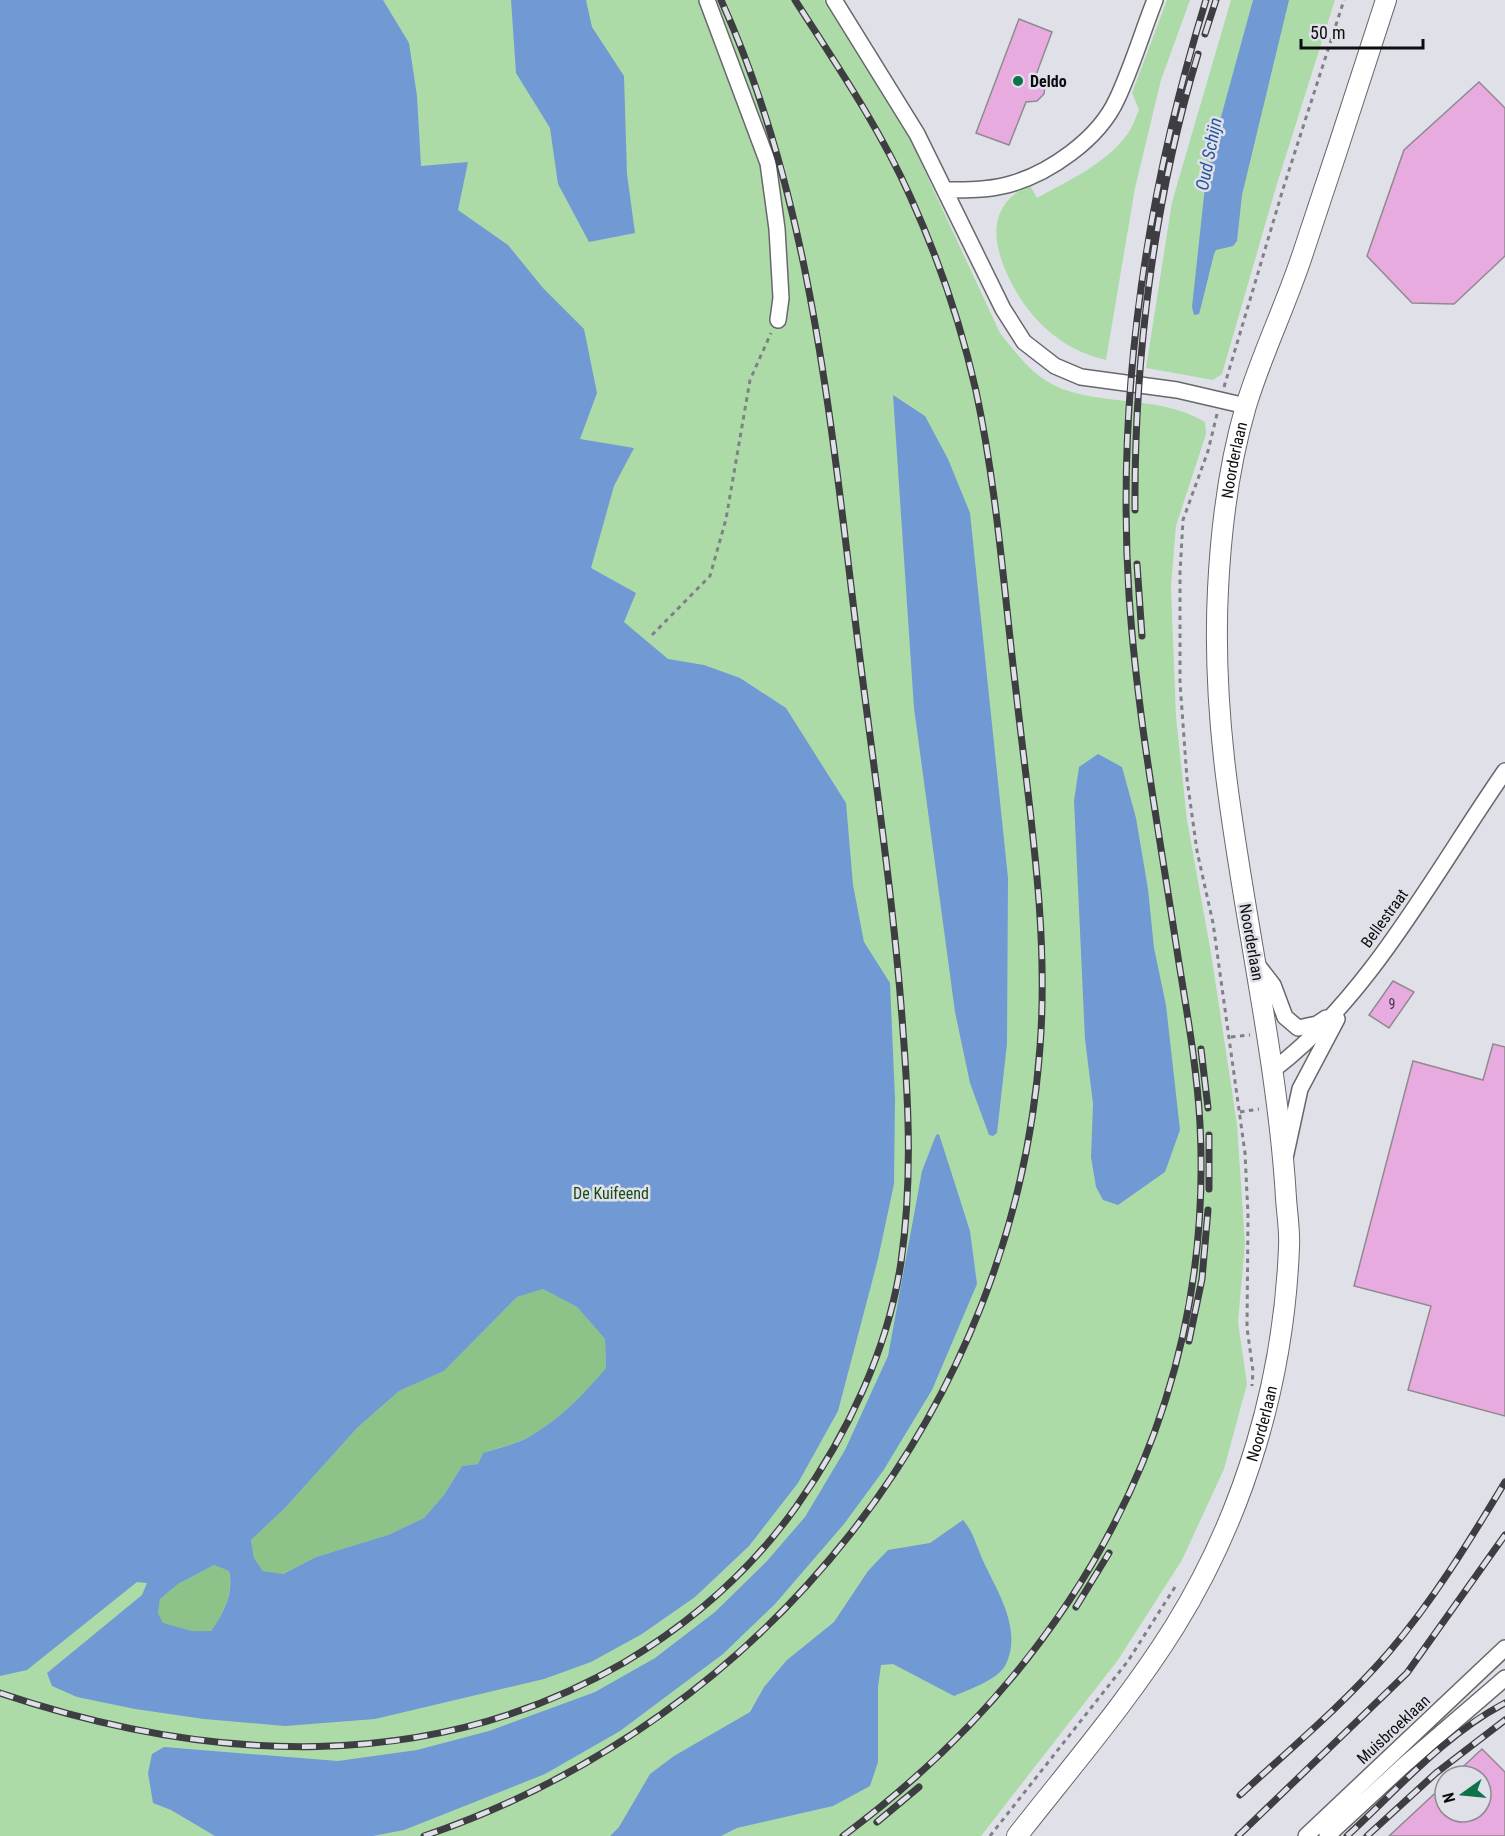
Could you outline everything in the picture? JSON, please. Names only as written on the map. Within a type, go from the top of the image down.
[{"type":"main road","name":"Noorderlaan","points":[[1017,1836],[1127,1695],[1173,1630],[1197,1589],[1232,1517],[1264,1412],[1282,1330],[1289,1244],[1284,1162],[1273,1070],[1224,768],[1217,694],[1218,584],[1230,482],[1246,406],[1295,278],[1386,0]]},
{"type":"street","points":[[707,0],[768,163],[778,238],[781,297],[778,321]]},
{"type":"street","points":[[834,0],[917,134],[947,190],[1011,324],[1024,342],[1046,361],[1081,377],[1177,390],[1246,406]]},
{"type":"street","points":[[947,190],[982,190],[1008,184],[1038,172],[1091,135],[1116,101],[1155,0]]},
{"type":"street","name":"Bellestraat","points":[[1273,1070],[1305,1047],[1347,1000],[1428,888],[1505,771]]},
{"type":"street","points":[[1256,963],[1273,985],[1285,1017],[1298,1028],[1317,1024],[1347,1000]]},
{"type":"street","points":[[1284,1162],[1300,1089],[1347,1000]]},
{"type":"street","name":"Muisbroeklaan","points":[[1306,1836],[1505,1648]]},
{"type":"street","points":[[1327,1836],[1404,1765],[1505,1678]]},
{"type":"path","points":[[1251,1391],[1253,1371],[1247,1328],[1248,1227],[1245,1153],[1215,934],[1196,840],[1187,778],[1180,683],[1180,573],[1183,520],[1208,451],[1276,211],[1344,0]]},
{"type":"path","points":[[652,635],[710,576],[726,519],[750,380],[778,321]]},
{"type":"path","points":[[990,1836],[1128,1661],[1176,1586]]},
{"type":"green space","name":"De Kuifeend","points":[[0,0],[824,0],[908,135],[1000,333],[1021,358],[1038,375],[1062,389],[1082,395],[1166,407],[1205,422],[1206,434],[1176,526],[1171,587],[1176,717],[1187,820],[1211,953],[1237,1124],[1245,1244],[1238,1322],[1247,1384],[1224,1469],[1182,1560],[1118,1660],[981,1836],[0,1836]]},
{"type":"green space","points":[[1167,0],[1190,0],[1161,80],[1135,188],[1106,360],[1088,355],[1057,338],[1032,314],[1012,284],[1004,267],[999,253],[997,223],[1007,201],[1029,184],[1037,198],[1097,163],[1126,136],[1139,110],[1132,93]]},
{"type":"green space","points":[[1231,0],[1335,0],[1276,187],[1222,374],[1213,380],[1146,368],[1172,202]]},
{"type":"green space","points":[[543,1289],[577,1307],[605,1339],[606,1369],[581,1396],[553,1421],[532,1435],[483,1453],[478,1464],[462,1466],[444,1495],[424,1518],[388,1535],[316,1557],[282,1574],[263,1571],[254,1558],[251,1540],[285,1508],[357,1428],[399,1391],[444,1371],[517,1297]]},
{"type":"green space","points":[[214,1565],[229,1571],[230,1588],[220,1617],[211,1631],[192,1631],[163,1624],[158,1613],[160,1599],[178,1584]]},
{"type":"water","points":[[0,0],[383,0],[409,43],[417,96],[421,166],[468,162],[458,210],[508,245],[543,288],[584,329],[597,393],[580,439],[634,448],[614,486],[591,568],[636,593],[624,622],[668,659],[704,665],[740,678],[786,708],[846,803],[853,885],[864,942],[890,983],[895,1099],[894,1184],[878,1259],[838,1411],[798,1483],[749,1546],[695,1597],[642,1634],[591,1662],[544,1679],[375,1719],[285,1726],[204,1719],[135,1709],[77,1697],[52,1686],[47,1673],[142,1595],[147,1583],[137,1582],[27,1670],[0,1676]],"holes":[[[543,1289],[577,1307],[605,1339],[606,1368],[581,1396],[553,1421],[532,1435],[483,1453],[478,1464],[462,1466],[444,1495],[424,1518],[388,1535],[316,1557],[283,1574],[263,1571],[254,1558],[251,1540],[285,1508],[357,1428],[399,1391],[444,1371],[517,1297]],[[214,1565],[229,1571],[230,1587],[224,1610],[211,1631],[192,1631],[163,1623],[158,1613],[160,1599],[178,1584]]]},
{"type":"water","points":[[511,0],[586,0],[592,27],[624,76],[627,174],[635,233],[589,242],[558,184],[550,128],[516,73]]},
{"type":"water","points":[[1253,0],[1289,0],[1242,195],[1237,241],[1233,246],[1216,250],[1199,314],[1194,315],[1192,307],[1207,168]]},
{"type":"water","points":[[893,395],[925,416],[948,459],[970,513],[1008,878],[1007,1044],[997,1133],[993,1136],[989,1135],[970,1083],[955,1012],[914,708]]},
{"type":"water","points":[[1098,754],[1122,767],[1136,818],[1148,889],[1154,948],[1166,1005],[1180,1130],[1165,1172],[1118,1205],[1103,1200],[1096,1187],[1091,1157],[1093,1104],[1085,1039],[1074,801],[1079,767]]},
{"type":"water","points":[[939,1134],[970,1231],[977,1284],[932,1390],[883,1471],[844,1524],[775,1604],[723,1654],[620,1731],[545,1774],[404,1830],[373,1836],[215,1836],[171,1810],[153,1803],[148,1773],[152,1754],[164,1747],[338,1761],[417,1750],[489,1731],[595,1692],[655,1658],[715,1612],[767,1561],[805,1517],[845,1450],[888,1356],[922,1171],[936,1135]]},
{"type":"water","points":[[963,1520],[997,1588],[1010,1627],[1010,1653],[1005,1666],[996,1676],[954,1696],[893,1664],[881,1665],[878,1687],[878,1762],[870,1786],[833,1806],[737,1828],[721,1836],[610,1836],[619,1827],[650,1774],[674,1756],[750,1712],[764,1687],[787,1660],[834,1622],[868,1571],[888,1550],[930,1543]]},
{"type":"building","name":"Deldo","points":[[1019,19],[1052,32],[1036,75],[1045,85],[1044,94],[1037,101],[1026,102],[1009,145],[976,133]]},
{"type":"building","points":[[1479,82],[1505,108],[1505,256],[1454,304],[1412,303],[1367,256],[1404,150]]},
{"type":"building","points":[[1393,981],[1414,992],[1389,1028],[1369,1015]]},
{"type":"building","points":[[1493,1044],[1505,1047],[1505,1416],[1408,1390],[1431,1306],[1354,1286],[1413,1061],[1483,1080]]},
{"type":"building","points":[[1482,1749],[1505,1772],[1505,1836],[1389,1836],[1433,1795],[1433,1824],[1493,1824],[1493,1764],[1466,1764]]},
{"type":"railway","points":[[0,1693],[79,1716],[158,1734],[238,1744],[317,1747],[396,1740],[474,1725],[551,1699],[625,1662],[650,1646],[697,1612],[740,1573],[778,1530],[815,1479],[863,1390],[876,1359],[895,1295],[907,1204],[907,1089],[899,982],[838,480],[814,316],[777,154],[752,76],[721,0]]},
{"type":"railway","points":[[424,1836],[548,1784],[661,1715],[762,1631],[850,1534],[924,1425],[981,1307],[1020,1180],[1040,1047],[1042,1002],[1040,913],[999,540],[976,391],[956,316],[939,267],[898,170],[871,121],[795,0]]},
{"type":"railway","points":[[843,1836],[925,1768],[998,1694],[1061,1613],[1113,1525],[1154,1433],[1183,1334],[1198,1231],[1200,1124],[1197,1082],[1150,776],[1133,640],[1126,519],[1127,443],[1140,294],[1152,220],[1167,146],[1206,0]]},
{"type":"railway","points":[[1205,34],[1216,0]]},
{"type":"railway","points":[[1135,510],[1138,395],[1158,222],[1169,165],[1198,54]]},
{"type":"railway","points":[[1137,564],[1142,636]]},
{"type":"railway","points":[[1201,1049],[1208,1108]]},
{"type":"railway","points":[[1209,1135],[1209,1189]]},
{"type":"railway","points":[[1189,1341],[1202,1279],[1208,1210]]},
{"type":"railway","points":[[1240,1795],[1335,1708],[1389,1652],[1436,1591],[1505,1482]]},
{"type":"railway","points":[[1238,1836],[1407,1673],[1505,1535]]},
{"type":"railway","points":[[1076,1607],[1109,1553]]},
{"type":"railway","points":[[1347,1836],[1441,1747],[1505,1703]]},
{"type":"railway","points":[[1367,1836],[1436,1773],[1505,1720]]},
{"type":"railway","points":[[877,1822],[919,1787]]},
{"type":"place","name":"Deldo","points":[[1018,81]]},
{"type":"water label","name":"Oud Schijn","points":[[1209,154]]}]
